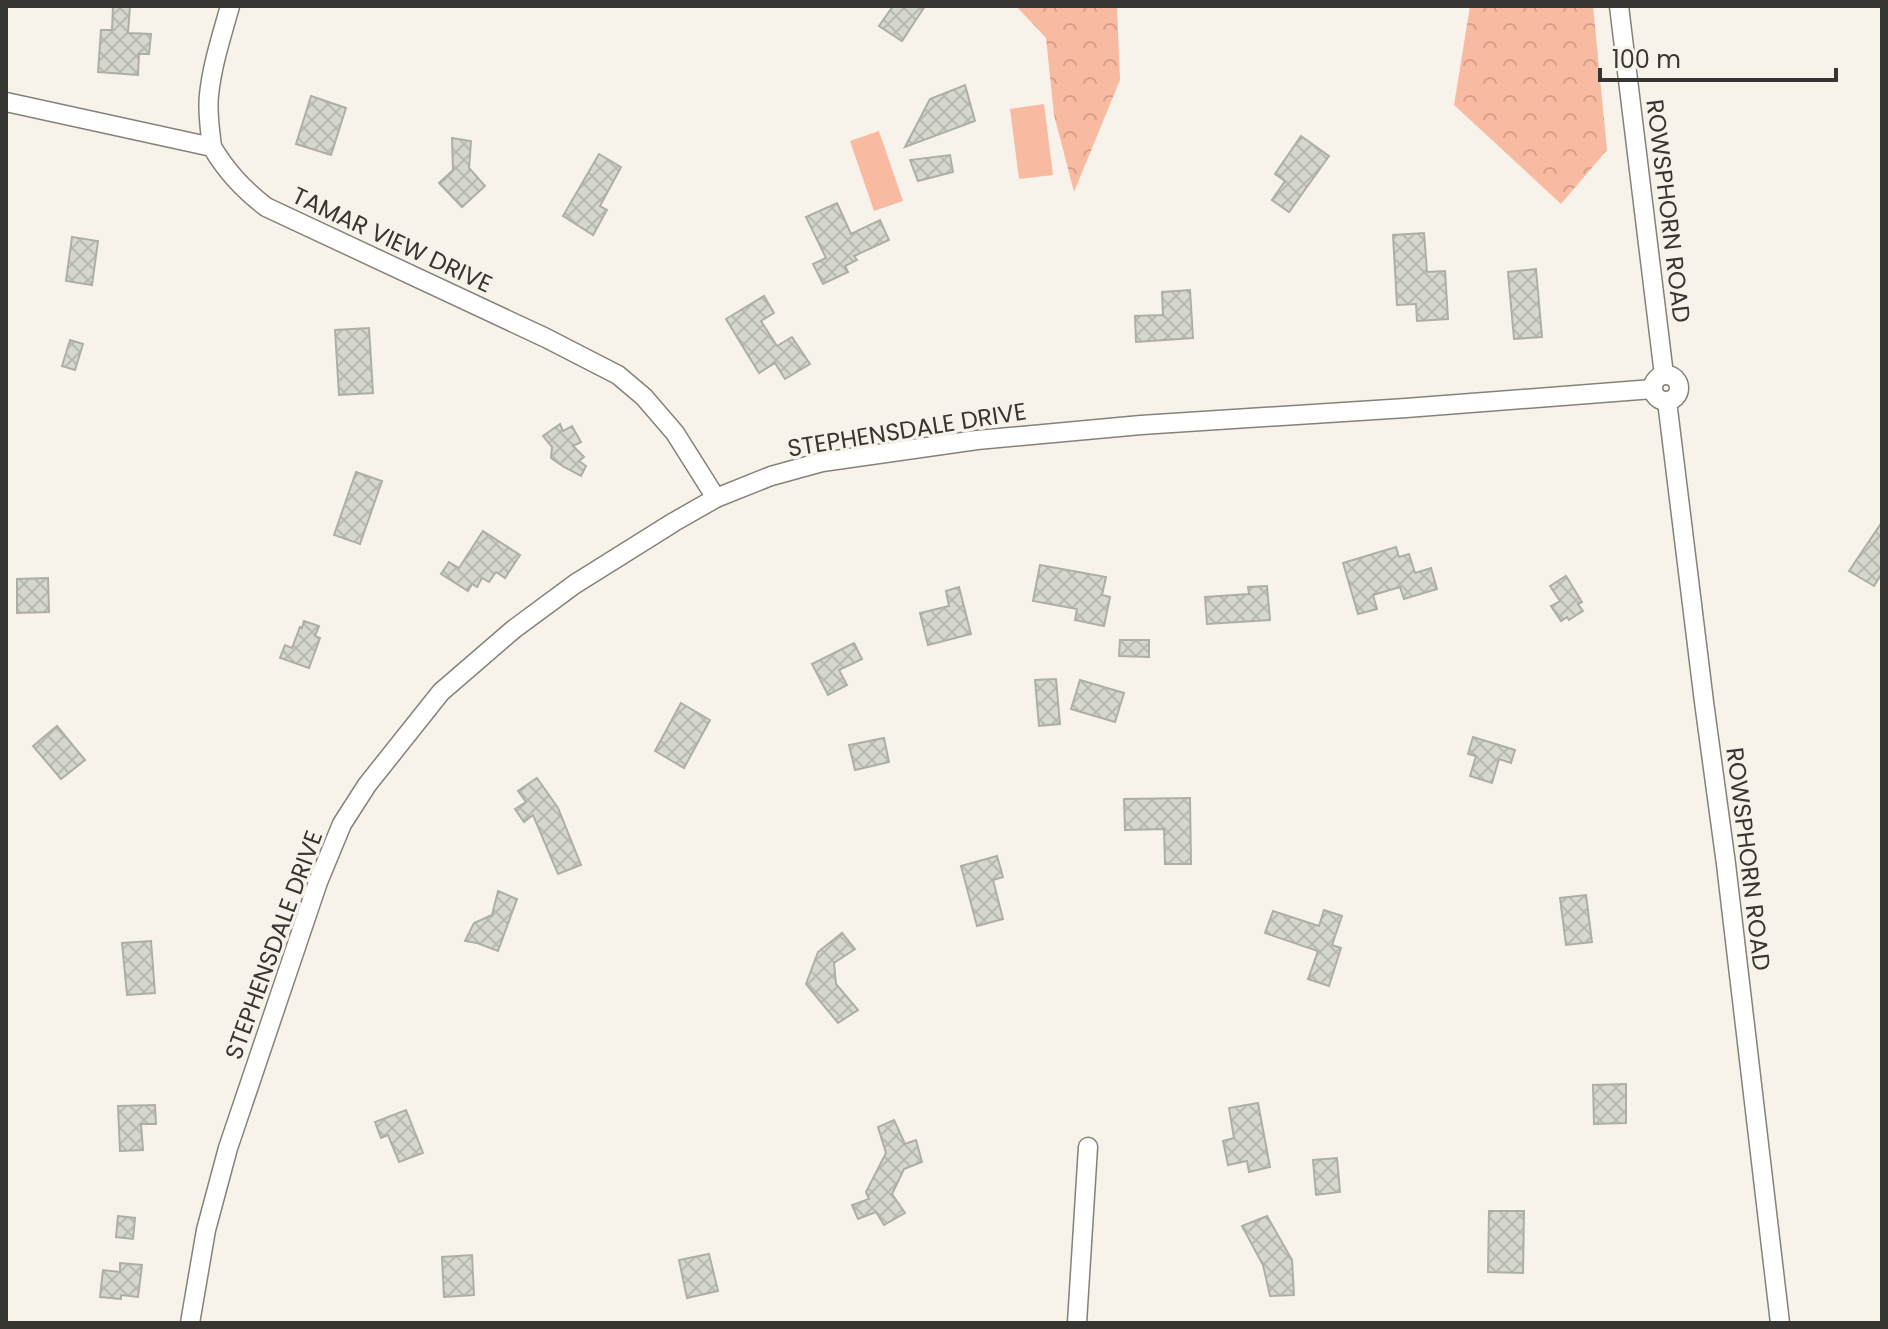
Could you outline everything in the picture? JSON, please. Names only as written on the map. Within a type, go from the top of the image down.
[{"type":"street","points":[[6,102],[212,147],[209,97],[230,6]]},
{"type":"street","name":"ROWSPHORN ROAD","points":[[1619,6],[1661,388],[1693,603],[1780,1323]]},
{"type":"street","name":"TAMAR VIEW DRIVE","points":[[212,147],[224,168],[243,189],[266,207],[618,375],[644,397],[675,433],[716,498]]},
{"type":"street","name":"STEPHENSDALE DRIVE","points":[[190,1323],[206,1230],[228,1148],[318,882],[342,824],[367,785],[441,692],[514,629],[575,584],[716,498],[771,476],[822,462],[977,440],[1169,423],[1661,388]]},
{"type":"street","points":[[1077,1323],[1088,1147]]},
{"type":"green space","points":[[1016,6],[1117,6],[1120,80],[1074,192],[1054,115],[1046,38]]},
{"type":"green space","points":[[1470,6],[1593,6],[1607,150],[1561,204],[1454,105]]},
{"type":"green space","points":[[1044,104],[1053,175],[1019,179],[1010,109]]},
{"type":"green space","points":[[879,131],[903,201],[874,211],[850,141]]},
{"type":"building","points":[[113,6],[130,6],[128,33],[151,34],[149,54],[139,54],[138,75],[98,72],[101,30],[112,30]]},
{"type":"building","points":[[893,6],[925,6],[902,41],[879,26]]},
{"type":"building","points":[[965,85],[975,121],[905,147],[930,99]]},
{"type":"building","points":[[311,96],[346,108],[331,155],[296,144]]},
{"type":"building","points":[[1301,136],[1329,156],[1289,212],[1272,200],[1285,181],[1275,174]]},
{"type":"building","points":[[452,138],[471,141],[469,168],[485,186],[462,207],[439,183],[453,170]]},
{"type":"building","points":[[599,154],[621,167],[600,206],[607,210],[593,235],[563,216]]},
{"type":"building","points":[[950,155],[953,172],[918,181],[910,160]]},
{"type":"building","points":[[837,203],[851,234],[880,220],[889,240],[854,256],[857,260],[845,266],[848,272],[823,284],[813,264],[826,258],[806,217]]},
{"type":"building","points":[[1424,233],[1427,272],[1445,271],[1448,319],[1417,321],[1416,304],[1397,305],[1393,235]]},
{"type":"building","points":[[72,237],[98,241],[92,285],[66,281]]},
{"type":"building","points":[[1536,269],[1542,337],[1514,339],[1508,272]]},
{"type":"building","points":[[1190,290],[1193,338],[1136,342],[1135,316],[1163,315],[1162,292]]},
{"type":"building","points":[[764,296],[774,313],[761,321],[777,346],[792,337],[810,364],[785,379],[775,363],[759,373],[726,319]]},
{"type":"building","points":[[369,328],[373,393],[339,395],[335,330]]},
{"type":"building","points":[[70,340],[83,344],[75,370],[62,366]]},
{"type":"building","points":[[560,424],[563,431],[572,426],[581,442],[573,446],[584,457],[579,461],[586,466],[581,476],[551,458],[552,447],[543,436]]},
{"type":"building","points":[[356,472],[382,481],[360,544],[334,535]]},
{"type":"building","points":[[1882,522],[1882,573],[1874,586],[1849,571]]},
{"type":"building","points":[[483,531],[520,555],[505,578],[496,572],[489,582],[482,578],[477,587],[472,584],[468,591],[441,574],[449,562],[459,568]]},
{"type":"building","points":[[1396,547],[1399,557],[1409,554],[1415,573],[1431,568],[1437,589],[1404,599],[1400,587],[1373,595],[1377,609],[1358,614],[1343,563]]},
{"type":"building","points":[[1040,565],[1106,577],[1102,595],[1110,597],[1104,626],[1075,620],[1077,609],[1033,601]]},
{"type":"building","points":[[1566,576],[1582,602],[1578,604],[1583,611],[1569,620],[1567,617],[1561,621],[1551,606],[1560,601],[1550,586]]},
{"type":"building","points":[[48,578],[49,612],[17,613],[17,579]]},
{"type":"building","points":[[1267,586],[1270,620],[1207,624],[1205,597],[1249,594],[1248,587]]},
{"type":"building","points":[[959,587],[971,634],[928,645],[920,613],[949,606],[946,591]]},
{"type":"building","points":[[304,621],[319,626],[315,636],[320,638],[309,668],[280,658],[285,645],[292,648]]},
{"type":"building","points":[[1120,640],[1149,640],[1149,657],[1119,656]]},
{"type":"building","points":[[854,643],[862,659],[839,670],[847,685],[828,695],[812,664]]},
{"type":"building","points":[[1056,679],[1060,724],[1039,726],[1035,680]]},
{"type":"building","points":[[1080,680],[1124,693],[1115,722],[1071,709]]},
{"type":"building","points":[[681,703],[710,720],[684,768],[655,751]]},
{"type":"building","points":[[57,726],[85,760],[61,779],[33,746]]},
{"type":"building","points":[[1473,737],[1515,750],[1511,763],[1499,759],[1492,783],[1470,776],[1476,756],[1468,754]]},
{"type":"building","points":[[884,738],[889,762],[855,770],[849,745]]},
{"type":"building","points":[[537,778],[558,808],[581,865],[558,874],[533,815],[524,822],[515,809],[526,802],[518,791]]},
{"type":"building","points":[[1190,798],[1191,864],[1165,864],[1164,829],[1125,830],[1124,799]]},
{"type":"building","points":[[997,856],[1003,877],[993,880],[1003,919],[977,926],[961,866]]},
{"type":"building","points":[[498,891],[517,899],[498,951],[465,941],[474,923],[492,915]]},
{"type":"building","points":[[1586,895],[1592,942],[1566,945],[1560,898]]},
{"type":"building","points":[[1324,910],[1342,916],[1332,945],[1341,948],[1329,986],[1308,979],[1318,951],[1265,933],[1273,911],[1319,926]]},
{"type":"building","points":[[842,933],[855,949],[834,963],[836,984],[858,1010],[838,1023],[806,984],[818,952]]},
{"type":"building","points":[[151,941],[155,993],[127,995],[122,943]]},
{"type":"building","points":[[1626,1084],[1626,1123],[1594,1124],[1593,1085]]},
{"type":"building","points":[[1258,1103],[1270,1167],[1249,1172],[1247,1161],[1228,1165],[1223,1141],[1234,1138],[1229,1108]]},
{"type":"building","points":[[155,1105],[156,1124],[141,1124],[143,1150],[120,1151],[118,1106]]},
{"type":"building","points":[[406,1110],[423,1153],[399,1162],[388,1135],[381,1138],[375,1122]]},
{"type":"building","points":[[894,1120],[905,1144],[916,1140],[922,1162],[904,1169],[892,1194],[905,1213],[884,1225],[876,1212],[858,1219],[852,1205],[869,1199],[866,1192],[886,1153],[878,1127]]},
{"type":"building","points":[[1337,1158],[1340,1192],[1316,1195],[1313,1160]]},
{"type":"building","points":[[1489,1211],[1524,1211],[1523,1273],[1488,1272]]},
{"type":"building","points":[[118,1216],[135,1218],[133,1239],[116,1237]]},
{"type":"building","points":[[1267,1216],[1292,1260],[1294,1295],[1270,1296],[1263,1265],[1242,1226]]},
{"type":"building","points":[[709,1254],[718,1291],[687,1298],[679,1260]]},
{"type":"building","points":[[472,1255],[474,1295],[444,1297],[442,1257]]},
{"type":"building","points":[[120,1263],[142,1265],[138,1297],[100,1297],[103,1270],[120,1272]]}]
